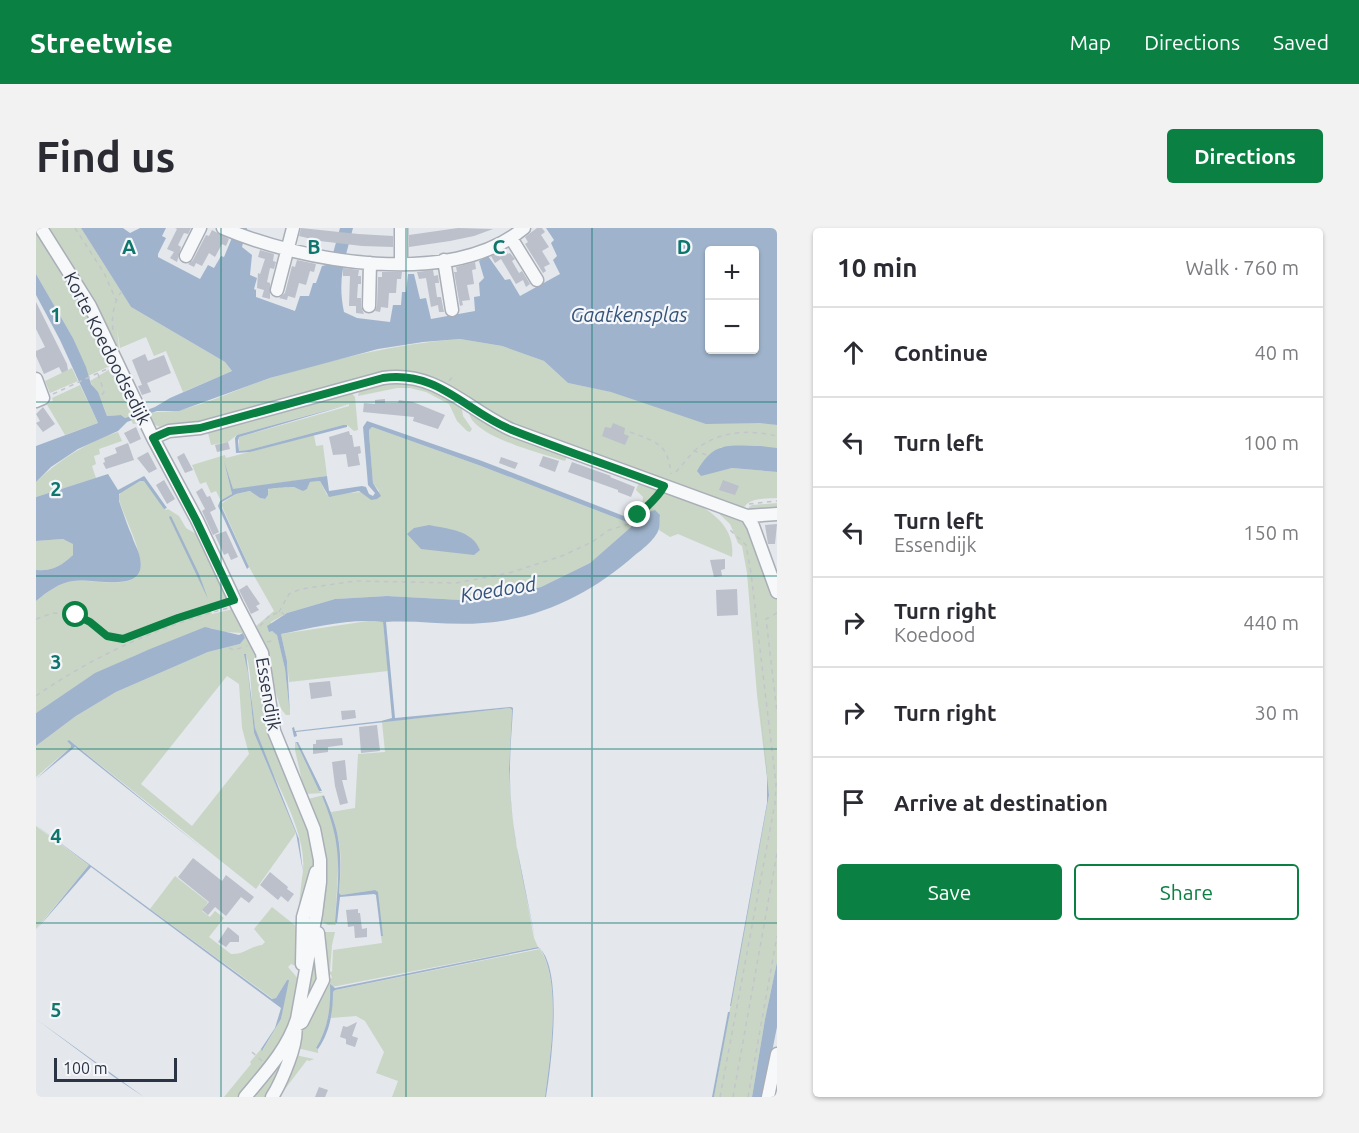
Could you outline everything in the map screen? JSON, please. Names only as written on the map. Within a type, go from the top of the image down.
[{"type":"street","name":"Korte Koedoodsedijk","points":[[41,228],[90,306],[153,438]]},
{"type":"street","points":[[186,256],[200,228]]},
{"type":"street","points":[[277,290],[293,228]]},
{"type":"street","points":[[400,228],[400,263]]},
{"type":"street","points":[[234,233],[288,250],[332,259],[400,263],[444,260],[475,253],[511,238],[524,228]]},
{"type":"street","points":[[511,238],[537,280]]},
{"type":"street","points":[[444,260],[452,310]]},
{"type":"street","points":[[369,306],[370,263]]},
{"type":"street","points":[[153,438],[169,431],[200,428],[383,378],[418,378],[443,389],[488,418],[512,430],[747,516],[777,514]]},
{"type":"street","points":[[36,380],[40,399]]},
{"type":"street","name":"Essendijk","points":[[153,438],[262,653],[274,731],[314,829],[320,860],[316,914],[305,985],[295,1026],[285,1046],[244,1097]]},
{"type":"street","points":[[747,516],[753,526],[777,592]]},
{"type":"street","name":"Essendijk","points":[[305,985],[302,964],[303,917],[320,860]]},
{"type":"street","name":"Essendijk","points":[[295,1026],[302,1022],[323,980],[316,914]]},
{"type":"street","name":"Essendijk","points":[[272,1097],[293,1050],[295,1026]]},
{"type":"street","points":[[768,1097],[777,1054]]},
{"type":"path","points":[[75,228],[104,273],[116,302]]},
{"type":"path","points":[[114,334],[112,324],[116,302],[122,291]]},
{"type":"path","name":"Korte Koedoodsedijk","points":[[40,399],[109,368]]},
{"type":"path","points":[[98,374],[104,392],[100,398]]},
{"type":"path","points":[[676,472],[694,451],[716,436],[757,431],[777,435]]},
{"type":"path","points":[[630,432],[656,442],[665,450],[670,459],[671,474]]},
{"type":"path","points":[[694,451],[707,455]]},
{"type":"path","points":[[279,612],[289,594],[301,589],[355,581],[456,583],[509,573],[562,556],[609,531],[629,524],[632,517],[641,513],[659,496],[664,486]]},
{"type":"path","points":[[641,513],[643,517]]},
{"type":"path","points":[[720,1097],[776,794],[751,573],[746,545],[730,530]]},
{"type":"path","points":[[36,619],[53,613],[73,614],[90,622],[107,636],[123,639],[178,618],[236,603]]},
{"type":"path","points":[[36,696],[77,669],[141,637],[236,603]]},
{"type":"path","points":[[777,613],[766,619],[777,712]]},
{"type":"path","points":[[733,1097],[777,853]]},
{"type":"path","points":[[748,1097],[777,936]]},
{"type":"path","points":[[252,1052],[269,1067]]},
{"type":"green space","points":[[36,228],[66,272],[114,364],[88,376],[73,338],[36,274]]},
{"type":"green space","points":[[45,228],[81,228],[131,307],[225,362],[232,371],[183,392],[166,351],[154,356],[146,337],[120,348],[117,329],[119,348],[113,345]]},
{"type":"green space","points":[[460,339],[502,346],[544,361],[568,383],[777,425],[777,448],[721,447],[703,474],[732,468],[777,472],[777,498],[752,501],[743,510],[674,486],[662,478],[514,428],[415,375],[206,423],[160,427],[151,423],[143,411],[147,410],[149,414],[192,407],[271,378],[364,353]]},
{"type":"green space","points":[[115,366],[141,423],[133,424],[130,416],[125,418],[121,415],[107,416],[90,381]]},
{"type":"green space","points":[[72,368],[78,381],[50,393],[45,381]]},
{"type":"green space","points":[[380,382],[418,382],[461,404],[463,416],[472,429],[470,432],[467,431],[457,421],[449,404],[426,392],[397,388],[358,396],[360,388]]},
{"type":"green space","points":[[80,385],[98,423],[65,435],[46,403]]},
{"type":"green space","points":[[349,390],[355,397],[358,430],[354,431],[347,425],[343,425],[239,451],[239,437],[349,406],[349,404],[237,435],[228,442],[211,445],[207,429]]},
{"type":"green space","points":[[469,411],[568,454],[565,461],[525,449],[494,436],[472,420]]},
{"type":"green space","points":[[372,427],[632,524],[590,563],[541,587],[480,601],[387,596],[335,599],[287,613],[271,622],[272,631],[277,634],[285,669],[290,715],[286,715],[281,709],[267,665],[264,641],[256,626],[274,611],[249,567],[221,504],[236,494],[251,491],[264,499],[270,488],[307,489],[310,482],[320,481],[327,495],[361,492],[371,500],[379,491],[373,483],[369,433]]},
{"type":"green space","points":[[118,432],[122,441],[99,449],[100,454],[94,456],[96,464],[92,466],[96,478],[36,497],[36,482],[54,466],[95,441]]},
{"type":"green space","points":[[314,435],[316,446],[323,445],[327,476],[232,490],[224,461],[232,494],[221,501],[216,491],[211,493],[206,482],[200,484],[192,465],[225,455],[226,458]]},
{"type":"green space","points":[[640,480],[686,498],[714,516],[725,527],[731,541],[732,557],[678,534],[670,537],[659,530],[654,512],[649,512],[636,522],[629,518],[643,501],[643,497],[636,490]]},
{"type":"green space","points":[[140,481],[148,483],[166,510],[179,516],[186,528],[198,535],[229,602],[209,607],[212,614],[233,609],[256,644],[265,696],[310,825],[317,859],[297,922],[303,861],[301,843],[288,806],[257,736],[246,654],[254,733],[296,833],[256,889],[69,740],[67,741],[72,745],[71,747],[36,777],[36,746],[76,716],[116,692],[208,652],[240,644],[245,638],[243,633],[224,632],[211,628],[136,655],[88,678],[36,713],[36,601],[67,582],[127,581],[135,577],[140,570],[138,552],[118,497],[121,492]],"holes":[[[227,676],[239,684],[242,728],[249,754],[192,826],[141,784]]]},
{"type":"green space","points":[[777,503],[777,511],[748,511],[752,505]]},
{"type":"green space","points":[[714,509],[738,517],[746,523],[773,584],[777,600],[777,962],[752,1097],[714,1097],[769,795],[757,695],[747,573],[742,546],[738,543],[730,524]]},
{"type":"green space","points":[[63,539],[73,543],[73,555],[56,567],[36,570],[36,541]]},
{"type":"green space","points":[[368,621],[383,622],[388,671],[289,682],[281,634]]},
{"type":"green space","points":[[510,708],[512,710],[509,769],[511,804],[515,838],[534,938],[538,947],[332,987],[326,1026],[316,1048],[318,1053],[297,1048],[299,1034],[325,980],[332,978],[328,974],[323,932],[335,932],[330,971],[332,972],[333,950],[382,943],[381,936],[383,936],[375,890],[341,895],[339,893],[340,852],[331,812],[355,808],[358,754],[385,752],[382,722]]},
{"type":"green space","points":[[295,742],[319,791],[323,793],[305,794]]},
{"type":"green space","points":[[324,795],[339,855],[336,925],[328,925],[320,920],[323,883],[308,799]]},
{"type":"green space","points":[[36,826],[89,865],[36,929]]},
{"type":"green space","points":[[175,876],[208,902],[202,911],[210,917],[215,911],[224,918],[209,937],[231,954],[244,952],[265,942],[254,929],[272,907],[296,926],[297,922],[299,924],[300,968],[291,964],[288,967],[301,982],[288,1035],[241,1097],[224,1097],[251,1064],[250,1062],[261,1049],[263,1050],[281,1019],[287,980],[276,998],[273,999],[150,909]]},
{"type":"green space","points":[[316,936],[319,977],[301,1021]]},
{"type":"green space","points":[[540,949],[547,963],[553,1000],[545,1097],[392,1097],[398,1081],[376,1073],[384,1052],[365,1021],[356,1016],[331,1018],[335,990]]},
{"type":"green space","points":[[294,1037],[267,1097],[249,1097]]},
{"type":"green space","points":[[295,1055],[314,1059],[307,1060],[281,1097],[279,1095]]},
{"type":"water","name":"Gaatkensplas","points":[[81,228],[123,228],[130,233],[140,228],[166,228],[162,236],[166,238],[158,257],[200,279],[208,265],[214,268],[221,256],[224,257],[236,228],[247,228],[242,247],[252,255],[250,275],[257,278],[254,289],[256,297],[295,311],[300,296],[309,296],[322,266],[330,264],[340,228],[353,228],[342,279],[344,312],[357,318],[390,322],[393,305],[401,305],[402,292],[406,292],[408,274],[414,274],[420,299],[426,298],[431,319],[475,311],[474,297],[480,296],[479,283],[484,278],[479,261],[488,256],[505,280],[510,279],[520,296],[560,274],[553,260],[557,256],[551,243],[554,240],[546,228],[777,228],[777,425],[706,424],[611,392],[568,383],[544,361],[502,346],[460,339],[378,349],[270,378],[179,411],[157,411],[127,422],[118,431],[78,449],[51,467],[36,482],[36,446],[98,423],[60,340],[36,295],[36,274],[73,338],[91,384],[98,392],[107,416],[121,415],[125,418],[155,407],[232,371],[225,362],[131,307]]},
{"type":"water","points":[[350,404],[239,437],[239,451],[343,425],[347,427],[250,452],[236,453],[235,438],[237,435]]},
{"type":"water","points":[[367,421],[482,461],[636,522],[655,510],[660,515],[658,532],[653,539],[619,569],[565,602],[545,610],[483,623],[386,622],[395,718],[511,707],[513,708],[510,786],[509,769],[512,710],[510,708],[296,732],[297,736],[294,737],[292,728],[294,727],[295,731],[392,718],[383,622],[345,622],[281,634],[287,661],[290,715],[285,669],[277,635],[272,631],[269,632],[267,626],[287,613],[335,599],[387,596],[480,601],[541,587],[590,563],[632,524],[372,427],[369,433],[373,483],[381,496],[377,499],[371,500],[359,491],[329,497],[320,481],[310,482],[307,489],[303,491],[294,487],[268,489],[265,499],[250,491],[236,494],[222,502],[222,508],[249,567],[247,569],[218,506],[220,501],[232,494],[224,461],[233,489],[327,476],[329,491],[362,486],[366,487],[369,494],[373,496],[375,493],[368,485],[363,427]]},
{"type":"water","points":[[731,446],[777,448],[777,472],[732,468],[701,476],[697,471],[710,454],[717,449]]},
{"type":"water","points":[[108,474],[118,490],[144,476],[167,508],[164,509],[144,481],[140,481],[119,494],[119,501],[139,555],[140,570],[136,577],[127,581],[68,582],[53,588],[36,601],[36,570],[52,569],[65,562],[73,555],[73,544],[63,539],[36,541],[36,497]]},
{"type":"water","points":[[171,516],[199,574],[208,599],[169,517]]},
{"type":"water","points":[[429,525],[465,534],[476,543],[480,550],[474,555],[421,549],[407,534],[414,528]]},
{"type":"water","points":[[205,627],[239,635],[243,633],[245,638],[240,644],[208,652],[116,692],[76,716],[36,746],[36,713],[95,673]]},
{"type":"water","points":[[244,654],[246,654],[255,728],[299,839],[303,872],[296,833],[254,733]]},
{"type":"water","points":[[69,740],[202,848],[75,747],[36,779],[71,747],[67,741]]},
{"type":"water","points":[[296,742],[298,742],[322,791],[319,791]]},
{"type":"water","points":[[767,776],[769,795],[730,1006],[767,803]]},
{"type":"water","points":[[322,796],[324,796],[334,821],[339,843],[339,893],[341,895],[375,890],[378,892],[383,936],[381,936],[376,895],[374,894],[340,897],[337,923],[335,922],[338,859],[329,814]]},
{"type":"water","points":[[36,825],[272,999],[276,998],[289,980],[281,1019],[262,1051],[261,1049],[275,1028],[281,1008],[91,867],[36,930],[89,865]]},
{"type":"water","points":[[538,947],[335,990],[328,1029],[318,1049],[316,1048],[328,1017],[330,984],[335,988]]},
{"type":"water","points":[[542,952],[551,974],[553,995],[554,1018],[546,1097],[553,1000],[551,980]]},
{"type":"water","points":[[777,962],[777,1027],[763,1097],[752,1097],[765,1019]]},
{"type":"water","points":[[728,1012],[730,1012],[714,1097],[712,1097]]},
{"type":"water","points":[[36,1019],[144,1097],[114,1077]]},
{"type":"building","points":[[175,228],[191,228],[188,234],[184,233],[178,245],[181,247],[177,262],[170,258],[174,252],[167,249],[177,229]]},
{"type":"building","points":[[301,228],[393,236],[393,247],[320,241],[299,236]]},
{"type":"building","points":[[458,228],[493,229],[474,236],[409,247],[409,235]]},
{"type":"building","points":[[537,228],[542,228],[545,232],[541,235],[549,247],[542,251],[550,264],[544,267],[546,271],[543,273],[525,244],[528,242],[525,237]]},
{"type":"building","points":[[212,230],[229,239],[226,246],[222,244],[215,257],[209,253],[202,266],[196,263],[194,267],[188,264],[193,260],[206,235],[209,236]]},
{"type":"building","points":[[260,250],[274,254],[273,261],[276,262],[274,269],[270,268],[267,282],[270,283],[270,299],[262,297],[264,290],[257,288],[258,273],[260,274],[265,259],[258,257]]},
{"type":"building","points":[[505,250],[515,259],[512,261],[519,273],[522,271],[530,284],[526,287],[523,280],[516,284],[501,259],[495,263],[491,256]]},
{"type":"building","points":[[297,260],[316,264],[314,272],[310,271],[306,285],[299,283],[295,298],[288,296],[287,300],[279,298],[285,293],[292,266],[295,267]]},
{"type":"building","points":[[475,262],[476,269],[472,270],[474,284],[467,285],[470,300],[462,301],[463,305],[460,306],[454,272],[457,272],[456,267]]},
{"type":"building","points":[[343,268],[359,270],[358,276],[361,276],[361,284],[358,284],[357,298],[361,298],[364,314],[356,313],[356,306],[349,306],[350,276],[343,276]]},
{"type":"building","points":[[433,270],[434,276],[438,275],[439,283],[435,283],[437,297],[441,297],[444,312],[439,312],[438,305],[431,307],[426,278],[419,279],[417,272]]},
{"type":"building","points":[[382,272],[402,272],[401,279],[397,279],[396,293],[389,293],[388,308],[381,307],[380,312],[375,311],[378,277],[382,277]]},
{"type":"building","points":[[36,302],[67,364],[68,370],[62,373],[59,367],[44,374],[36,356],[36,351],[45,347],[36,329]]},
{"type":"building","points":[[145,354],[148,361],[164,355],[171,373],[147,383],[151,392],[142,395],[138,386],[142,385],[132,360]]},
{"type":"building","points":[[385,399],[385,403],[398,403],[399,400],[413,402],[445,415],[438,429],[413,421],[414,417],[363,412],[364,403],[375,404],[375,400]]},
{"type":"building","points":[[43,407],[55,424],[43,432],[36,423],[40,421],[36,414]]},
{"type":"building","points":[[613,423],[625,428],[624,434],[629,436],[625,445],[602,436],[605,427],[611,428]]},
{"type":"building","points":[[136,427],[141,439],[130,444],[124,433]]},
{"type":"building","points":[[349,431],[354,447],[360,446],[361,453],[358,454],[360,465],[348,467],[346,454],[333,455],[329,437]]},
{"type":"building","points":[[228,442],[230,449],[217,452],[215,445]]},
{"type":"building","points":[[128,443],[134,460],[106,469],[103,463],[104,458],[117,453],[115,448]]},
{"type":"building","points":[[148,452],[157,469],[149,473],[137,458]]},
{"type":"building","points":[[184,453],[193,470],[185,473],[177,457]]},
{"type":"building","points":[[543,456],[559,461],[555,472],[539,466]]},
{"type":"building","points":[[501,457],[518,463],[515,469],[499,463]]},
{"type":"building","points":[[572,462],[635,487],[631,497],[568,472]]},
{"type":"building","points":[[164,480],[175,499],[167,504],[156,485]]},
{"type":"building","points":[[723,480],[739,486],[735,495],[719,490]]},
{"type":"building","points":[[202,488],[207,497],[210,496],[216,509],[210,512],[219,532],[213,535],[202,511],[205,509],[196,492]]},
{"type":"building","points":[[777,524],[775,544],[768,544],[765,525]]},
{"type":"building","points":[[226,531],[238,557],[231,560],[228,553],[224,555],[215,535]]},
{"type":"building","points":[[725,559],[725,569],[721,570],[722,576],[714,577],[710,560]]},
{"type":"building","points":[[247,585],[260,604],[256,606],[259,610],[251,614],[239,590]]},
{"type":"building","points":[[737,589],[738,615],[717,616],[716,590]]},
{"type":"building","points":[[330,681],[332,696],[311,699],[309,683]]},
{"type":"building","points":[[355,710],[356,718],[342,720],[341,711]]},
{"type":"building","points":[[377,725],[380,751],[361,753],[359,727]]},
{"type":"building","points":[[342,738],[343,745],[328,747],[328,752],[313,754],[313,744],[316,744],[316,740]]},
{"type":"building","points":[[345,760],[347,780],[342,780],[348,803],[340,805],[332,762]]},
{"type":"building","points":[[193,858],[222,881],[226,875],[254,897],[249,903],[241,897],[226,916],[215,907],[208,915],[202,910],[209,902],[178,877]]},
{"type":"building","points":[[270,872],[294,894],[288,902],[281,896],[278,900],[260,885]]},
{"type":"building","points":[[358,909],[362,929],[367,928],[367,937],[355,938],[354,926],[348,927],[346,910]]},
{"type":"building","points":[[228,927],[239,936],[239,942],[230,942],[226,947],[218,942]]},
{"type":"building","points":[[357,1022],[352,1036],[358,1038],[355,1047],[346,1044],[346,1039],[340,1037],[343,1026],[347,1027]]},
{"type":"building","points":[[319,1087],[328,1090],[325,1097],[315,1097]]},
{"type":"route","points":[[76,615],[90,622],[107,636],[123,639],[178,618],[229,604],[234,600],[153,438],[169,431],[200,428],[383,378],[418,378],[443,389],[499,425],[664,486],[659,496],[638,515]]},
{"type":"water label","name":"Koedood","points":[[498,589]]}]
